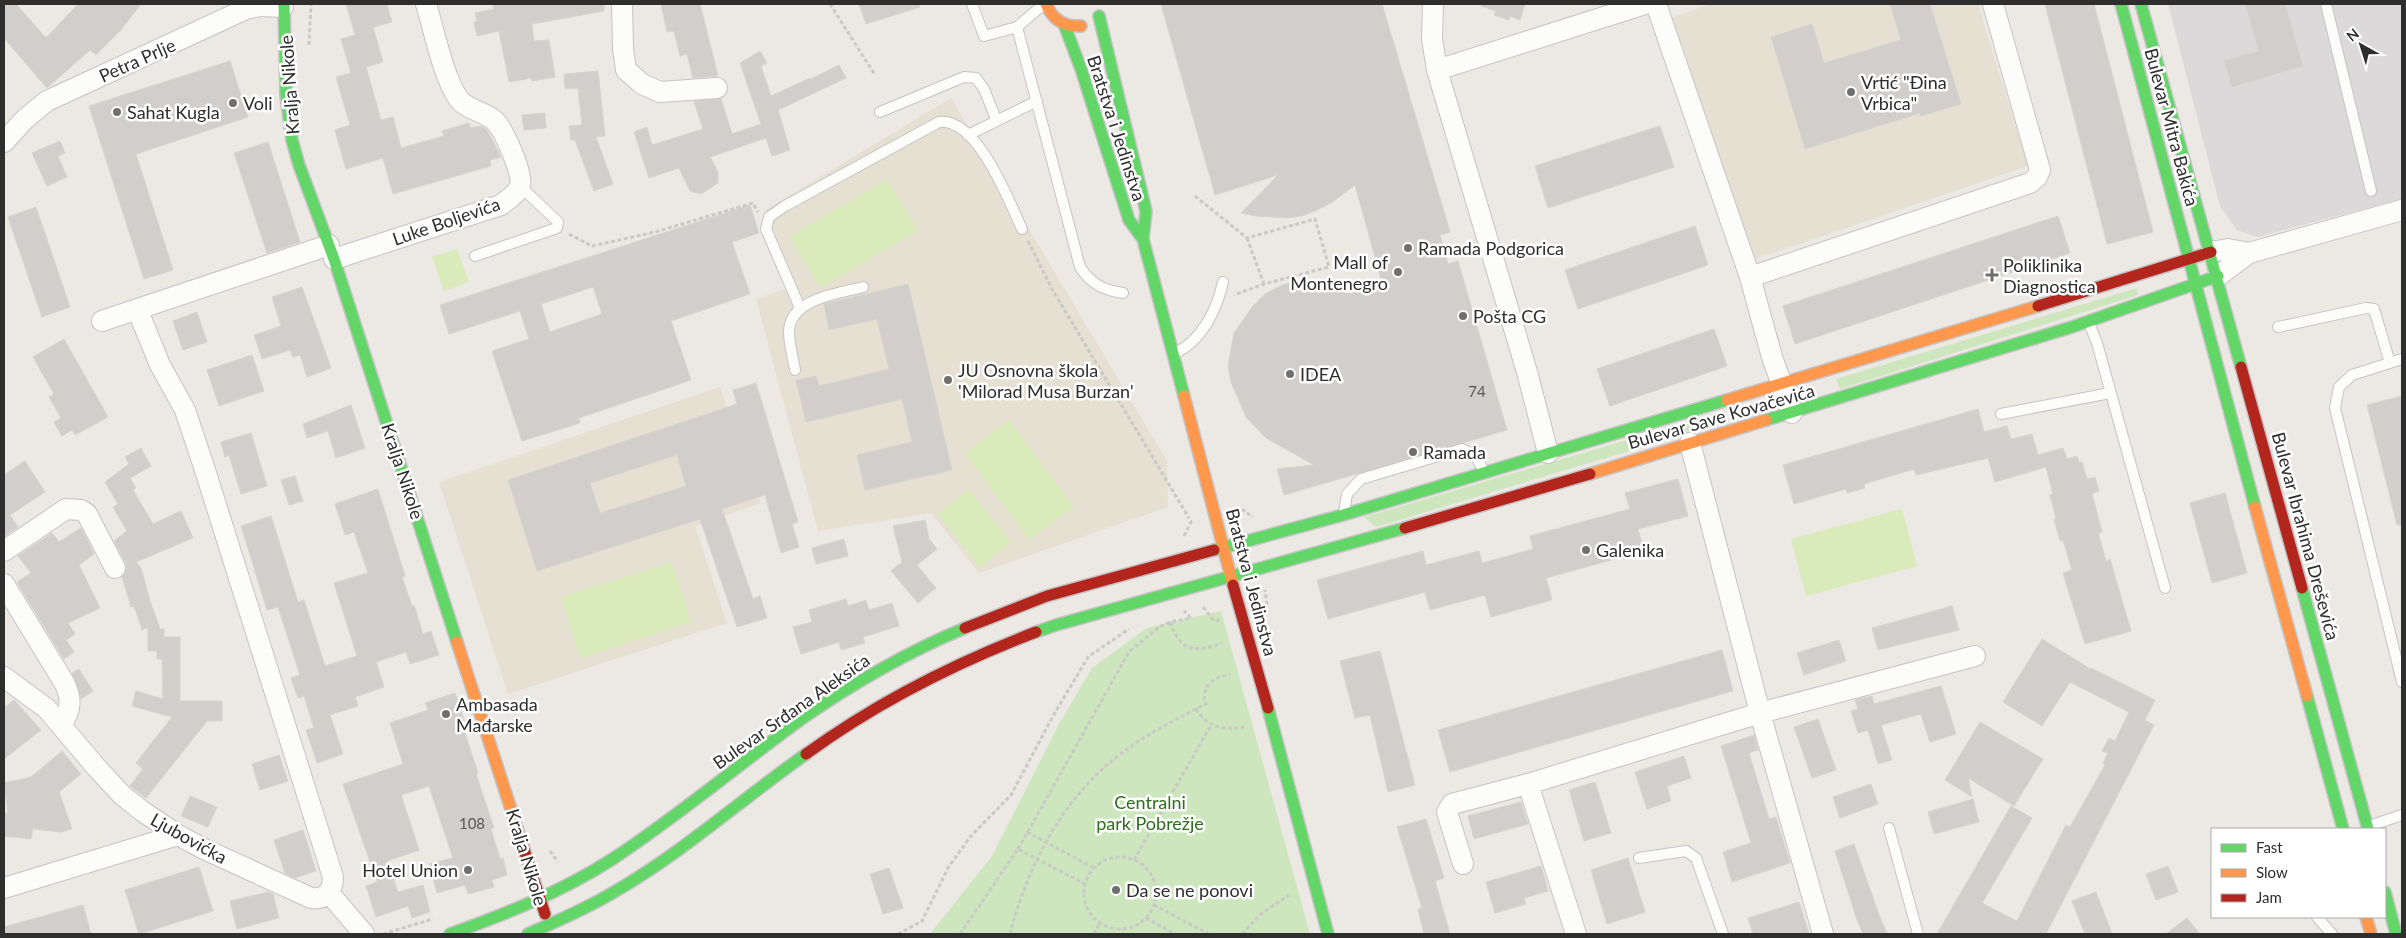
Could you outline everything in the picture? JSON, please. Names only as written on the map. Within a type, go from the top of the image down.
[{"type":"street","name":"Luke Boljevića","points":[[102,322],[331,252],[501,205],[513,195],[520,186],[520,174],[505,136],[496,121],[466,106],[458,99],[451,85],[426,4]]},
{"type":"street","points":[[622,4],[623,48],[626,70],[642,84],[660,92],[717,88]]},
{"type":"street","points":[[1045,4],[1055,19],[1073,27],[1083,26],[1099,16],[1105,4]]},
{"type":"street","points":[[1432,4],[1432,39],[1437,70],[1524,362],[1548,453]]},
{"type":"street","points":[[1437,70],[1645,4]]},
{"type":"street","points":[[1656,4],[1750,277],[1772,357],[1792,413]]},
{"type":"street","points":[[1750,277],[2030,183],[2037,177],[2040,170],[1992,4]]},
{"type":"street","name":"Bulevar Mitra Bakića","points":[[2121,4],[2188,260]]},
{"type":"street","name":"Bulevar Mitra Bakića","points":[[2142,4],[2200,220],[2211,252]]},
{"type":"street","name":"Petra Prlje","points":[[4,142],[24,118],[47,101],[74,87],[125,66],[246,9],[260,6],[284,5]]},
{"type":"street","name":"Kralja Nikole","points":[[284,5],[286,95],[292,140],[298,165],[331,252],[550,929]]},
{"type":"street","name":"Bratstva i Jedinstva","points":[[1099,16],[1146,210],[1143,240]]},
{"type":"street","name":"Bratstva i Jedinstva","points":[[1064,24],[1129,220],[1143,240],[1174,353],[1223,549],[1247,630],[1328,934]]},
{"type":"street","points":[[2218,276],[2249,253],[2402,210]]},
{"type":"street","points":[[2211,252],[2228,250],[2249,253]]},
{"type":"street","name":"Bulevar Save Kovačevića","points":[[1223,549],[1344,515],[1781,382],[1904,348],[2211,252]]},
{"type":"street","name":"Bulevar Ibrahima Dreševića","points":[[2211,252],[2368,828]]},
{"type":"street","points":[[2188,260],[2343,828]]},
{"type":"street","name":"Bulevar Save Kovačevića","points":[[1230,575],[1510,499],[1690,442],[1792,413],[2088,322],[2218,276]]},
{"type":"street","points":[[138,311],[160,365],[185,410],[331,885],[364,934]]},
{"type":"street","points":[[1690,442],[1760,713],[1823,934]]},
{"type":"street","points":[[4,551],[66,509],[73,508],[87,514],[115,568]]},
{"type":"street","name":"Bulevar Srđana Aleksića","points":[[450,934],[540,896],[610,860],[706,793],[829,701],[884,667],[939,638],[1000,612],[1047,596],[1223,549]]},
{"type":"street","points":[[528,934],[550,929],[624,886],[667,858],[845,727],[898,694],[993,648],[1056,624],[1230,575]]},
{"type":"street","points":[[4,584],[71,697],[70,712],[62,724]]},
{"type":"street","points":[[1463,864],[1447,812],[1452,804],[1528,784],[1760,713],[1975,656]]},
{"type":"street","name":"Ljubovićka","points":[[4,677],[31,695],[62,724],[96,767],[122,795],[178,836],[311,898],[318,899],[331,885]]},
{"type":"street","points":[[1528,784],[1576,934]]},
{"type":"street","points":[[4,888],[178,836]]},
{"type":"street","points":[[2386,896],[2396,934]]},
{"type":"street","points":[[2366,918],[2371,934]]},
{"type":"lane","points":[[972,4],[984,36],[1017,27],[1045,4]]},
{"type":"lane","points":[[2326,4],[2371,191]]},
{"type":"lane","points":[[1017,27],[1080,267],[1086,277],[1096,285],[1109,290],[1123,292]]},
{"type":"lane","points":[[880,112],[964,77],[976,78],[984,89],[996,119]]},
{"type":"lane","points":[[968,135],[996,119],[1037,101]]},
{"type":"lane","points":[[800,308],[766,228],[769,217],[785,206],[940,122],[948,121],[968,135],[991,163],[1022,229]]},
{"type":"lane","points":[[475,256],[557,228],[558,222],[520,186]]},
{"type":"lane","points":[[1174,353],[1190,344],[1198,335],[1219,300],[1223,282]]},
{"type":"lane","points":[[796,370],[789,333],[790,324],[800,308],[809,303],[863,287]]},
{"type":"lane","points":[[2278,327],[2366,308],[2374,310],[2390,363]]},
{"type":"lane","points":[[2088,322],[2097,342],[2165,588]]},
{"type":"lane","points":[[2402,359],[2352,375],[2339,387],[2335,408],[2402,682]]},
{"type":"lane","points":[[2001,414],[2110,393]]},
{"type":"lane","points":[[1344,515],[1347,494],[1361,479],[1462,449],[1474,454],[1484,472]]},
{"type":"lane","points":[[2368,828],[2402,815]]},
{"type":"lane","points":[[1889,828],[1918,934]]},
{"type":"lane","points":[[1639,858],[1686,852],[1696,858],[1723,934]]},
{"type":"lane","points":[[2318,918],[2332,934]]},
{"type":"path","points":[[309,48],[311,4]]},
{"type":"path","points":[[830,4],[875,75]]},
{"type":"path","points":[[1196,196],[1246,238],[1264,284]]},
{"type":"path","points":[[557,228],[592,246],[655,232],[753,203],[766,228]]},
{"type":"path","points":[[1219,300],[1264,284],[1329,267],[1315,220],[1246,238]]},
{"type":"path","points":[[1022,229],[1052,289],[1188,518]]},
{"type":"path","points":[[1266,606],[1265,590],[1268,585]]},
{"type":"path","points":[[1198,603],[1214,621]]},
{"type":"path","points":[[960,934],[1018,848],[1129,652],[1159,627],[1170,622],[1191,618],[1182,610],[1176,610]]},
{"type":"path","points":[[1170,622],[1174,634],[1185,647],[1196,650],[1222,643]]},
{"type":"path","points":[[898,934],[922,921],[948,868],[970,837],[1011,795],[1053,716],[1088,657],[1132,626]]},
{"type":"path","points":[[1010,934],[1016,910],[1037,858],[1073,801],[1104,768],[1126,750],[1206,704],[1204,693],[1207,686],[1214,680],[1230,674]]},
{"type":"path","points":[[1196,709],[1202,719],[1211,725],[1222,729],[1244,727]]},
{"type":"path","points":[[1134,860],[1211,725]]},
{"type":"path","points":[[1027,832],[1094,868]]},
{"type":"path","points":[[1018,848],[1085,884]]},
{"type":"path","points":[[1113,858],[1134,860],[1143,866],[1154,884],[1154,905],[1146,918],[1135,925],[1124,929],[1111,928],[1100,923],[1092,916],[1086,906],[1085,884],[1094,868],[1113,858]]},
{"type":"path","points":[[1242,934],[1261,914],[1289,895]]},
{"type":"path","points":[[1154,905],[1209,934]]},
{"type":"path","points":[[1146,918],[1175,934]]},
{"type":"path","points":[[1094,934],[1100,923]]},
{"type":"shaded area","name":"Vrtić \"Đina Vrbica\"","points":[[1711,4],[1978,4],[2028,166],[1755,259],[1670,18]]},
{"type":"shaded area","points":[[2168,4],[2402,4],[2402,199],[2257,237],[2237,230],[2220,206]]},
{"type":"shaded area","name":"JU Osnovna škola 'Milorad Musa Burzan'","points":[[951,98],[1167,461],[1168,507],[979,573],[931,513],[818,531],[756,299],[788,288],[765,210]]},
{"type":"shaded area","points":[[720,387],[761,503],[695,526],[727,623],[508,694],[439,482]]},
{"type":"green space","points":[[887,179],[918,231],[820,288],[790,236]]},
{"type":"green space","points":[[457,249],[469,282],[444,291],[432,257]]},
{"type":"green space","points":[[2137,288],[2138,295],[1840,389],[1836,379]]},
{"type":"green space","points":[[1723,412],[1726,422],[1376,527],[1364,517]]},
{"type":"green space","points":[[1009,420],[1074,507],[1029,540],[965,453]]},
{"type":"green space","points":[[969,489],[1011,542],[980,568],[938,514]]},
{"type":"green space","points":[[1902,509],[1917,566],[1806,596],[1791,539]]},
{"type":"green space","points":[[672,562],[691,622],[580,658],[561,597]]},
{"type":"green space","name":"Centralni park Pobrežje","points":[[1221,611],[1310,934],[930,934],[992,856],[1059,724],[1092,668],[1147,628]]},
{"type":"building","points":[[4,4],[16,4],[46,38],[78,4],[141,4],[120,31],[96,55],[90,50],[47,88],[4,38]]},
{"type":"building","points":[[346,4],[387,4],[392,22],[373,27],[383,62],[366,67],[381,120],[393,117],[401,148],[444,136],[442,131],[469,123],[470,128],[481,126],[487,130],[501,157],[490,160],[491,166],[393,194],[383,158],[346,169],[335,130],[350,125],[336,77],[351,73],[341,39],[355,35]]},
{"type":"building","points":[[604,4],[604,11],[532,24],[534,41],[549,40],[555,77],[532,81],[531,78],[509,82],[499,31],[477,36],[474,22],[477,21],[475,13],[494,9],[493,5]]},
{"type":"building","points":[[661,4],[700,4],[718,76],[693,78],[687,54],[680,56],[674,31],[667,32]]},
{"type":"building","points":[[859,4],[919,4],[920,7],[866,24]]},
{"type":"building","name":"Ramada Podgorica","points":[[1161,4],[1382,4],[1450,232],[1440,235],[1448,264],[1458,261],[1507,430],[1284,495],[1277,469],[1314,465],[1266,438],[1246,417],[1231,382],[1228,366],[1234,333],[1253,306],[1265,294],[1282,285],[1300,280],[1313,280],[1316,289],[1337,289],[1349,294],[1383,286],[1355,185],[1331,203],[1317,210],[1302,216],[1287,218],[1241,213],[1278,175],[1215,195]]},
{"type":"building","points":[[1481,4],[1525,4],[1520,20],[1510,16],[1509,20],[1494,15],[1496,11],[1481,6]]},
{"type":"building","points":[[1890,4],[1930,4],[1961,104],[1921,116],[1920,113],[1805,149],[1771,37],[1812,24],[1824,63],[1901,40]]},
{"type":"building","points":[[2045,4],[2094,4],[2153,232],[2107,244]]},
{"type":"building","points":[[2245,4],[2285,4],[2303,66],[2232,87],[2224,61],[2259,51]]},
{"type":"building","points":[[760,51],[767,63],[761,66],[771,96],[839,65],[846,78],[778,110],[790,150],[772,156],[766,138],[710,157],[718,172],[718,183],[701,194],[690,191],[679,168],[649,178],[634,132],[647,127],[652,145],[703,129],[694,101],[721,99],[732,134],[761,124],[740,63]]},
{"type":"building","points":[[230,61],[248,117],[136,154],[173,270],[144,279],[89,106]]},
{"type":"building","points":[[598,71],[605,136],[596,137],[613,184],[594,191],[575,140],[571,140],[569,126],[582,125],[578,88],[565,89],[564,74]]},
{"type":"building","points":[[545,113],[546,128],[524,130],[522,115]]},
{"type":"building","points":[[1660,126],[1674,167],[1548,208],[1535,166]]},
{"type":"building","points":[[60,141],[65,153],[58,156],[67,177],[47,186],[32,153]]},
{"type":"building","points":[[268,142],[300,242],[267,253],[234,153]]},
{"type":"building","points":[[750,205],[759,233],[732,242],[750,294],[671,321],[691,380],[579,418],[580,423],[522,441],[492,351],[529,339],[520,311],[449,334],[440,305]],"holes":[[[593,287],[602,314],[550,332],[541,304]]]},
{"type":"building","points":[[36,207],[70,307],[42,317],[8,217]]},
{"type":"building","points":[[2058,216],[2070,253],[1795,344],[1783,306]]},
{"type":"building","points":[[1695,226],[1708,265],[1578,309],[1565,270]]},
{"type":"building","points":[[908,284],[952,470],[865,490],[857,455],[912,442],[902,399],[806,422],[796,380],[816,376],[819,386],[889,369],[877,319],[829,330],[824,304]]},
{"type":"building","points":[[302,287],[331,368],[307,377],[300,355],[293,357],[290,350],[262,359],[254,335],[281,326],[272,297]]},
{"type":"building","points":[[197,312],[207,342],[183,350],[173,321]]},
{"type":"building","points":[[1714,329],[1727,366],[1610,406],[1597,369]]},
{"type":"building","points":[[64,339],[108,417],[75,435],[72,430],[62,436],[54,422],[61,418],[49,397],[54,394],[33,357]]},
{"type":"building","points":[[252,355],[264,391],[219,406],[207,370]]},
{"type":"building","points":[[756,383],[798,522],[792,524],[799,547],[781,553],[765,495],[722,509],[753,599],[760,596],[767,618],[737,627],[700,519],[537,571],[508,480],[737,404],[733,390]],"holes":[[[677,455],[686,486],[600,513],[590,483]]]},
{"type":"building","points":[[2402,396],[2402,525],[2397,525],[2367,405]]},
{"type":"building","points":[[351,405],[365,448],[336,458],[328,431],[307,438],[303,424]]},
{"type":"building","points":[[1978,409],[1984,432],[2007,426],[2011,439],[2032,434],[2038,455],[2063,448],[2067,459],[2077,456],[2079,462],[2082,462],[2087,479],[2095,477],[2099,491],[2092,494],[2102,532],[2098,533],[2106,561],[2110,559],[2131,631],[2085,644],[2063,573],[2072,570],[2063,540],[2060,541],[2054,519],[2056,519],[2050,495],[2053,494],[2046,467],[1995,482],[1988,458],[1916,475],[1914,469],[1864,484],[1865,488],[1847,493],[1846,489],[1794,504],[1783,465]]},
{"type":"building","points":[[251,433],[267,486],[241,494],[229,455],[225,457],[221,442]]},
{"type":"building","points":[[141,448],[151,466],[130,478],[136,488],[133,490],[153,524],[181,511],[193,538],[136,562],[141,568],[160,629],[164,629],[164,637],[180,637],[180,701],[222,701],[222,721],[207,721],[146,798],[130,786],[143,769],[136,763],[172,717],[132,706],[136,691],[163,699],[162,659],[157,659],[157,651],[148,651],[148,627],[142,630],[134,606],[131,607],[122,577],[127,569],[126,563],[114,541],[127,531],[113,507],[118,504],[105,482],[129,464],[125,457]]},
{"type":"building","points":[[25,461],[45,492],[10,515],[18,527],[4,537],[4,475]]},
{"type":"building","points":[[295,476],[303,501],[289,505],[281,480]]},
{"type":"building","name":"Galenika","points":[[1678,479],[1688,516],[1638,529],[1644,551],[1546,578],[1552,600],[1491,617],[1485,595],[1430,610],[1425,592],[1328,619],[1317,580],[1423,551],[1426,565],[1479,551],[1482,563],[1533,549],[1530,536],[1630,509],[1625,493]]},
{"type":"building","points":[[378,489],[405,576],[402,577],[412,606],[414,605],[423,634],[431,631],[439,655],[410,664],[406,652],[376,662],[384,687],[355,697],[358,706],[330,715],[343,754],[317,763],[306,730],[314,728],[304,696],[298,698],[291,678],[300,675],[278,607],[267,610],[241,526],[271,516],[298,602],[304,600],[325,666],[357,656],[334,583],[368,573],[354,532],[345,535],[335,504]]},
{"type":"building","points":[[2225,493],[2247,573],[2212,583],[2190,503]]},
{"type":"building","points":[[925,520],[929,539],[937,549],[917,565],[936,588],[918,603],[891,571],[902,562],[893,526]]},
{"type":"building","points":[[81,528],[94,554],[79,565],[100,608],[68,623],[75,634],[66,640],[74,652],[64,659],[17,582],[31,573],[18,556],[52,533],[59,542]]},
{"type":"building","points":[[844,539],[848,556],[816,564],[812,548]]},
{"type":"building","points":[[846,599],[848,606],[866,600],[869,610],[892,603],[899,626],[863,637],[865,643],[841,650],[839,642],[801,654],[793,627],[812,622],[809,610]]},
{"type":"building","points":[[1952,606],[1959,630],[1878,650],[1872,628]]},
{"type":"building","points":[[2042,639],[2092,670],[2091,668],[2155,700],[2145,720],[2154,725],[2046,934],[1937,934],[2011,806],[2032,818],[1982,903],[2017,921],[2066,825],[2070,827],[2105,765],[2103,763],[2108,753],[2102,751],[2109,738],[2115,741],[2129,712],[2070,682],[2042,726],[2003,702]]},
{"type":"building","points":[[1839,640],[1846,661],[1804,675],[1797,653]]},
{"type":"building","points":[[1722,650],[1733,691],[1450,772],[1438,730]]},
{"type":"building","points":[[1380,651],[1415,785],[1388,792],[1370,715],[1355,718],[1340,661]]},
{"type":"building","points":[[79,669],[93,691],[81,699],[72,673]]},
{"type":"building","points":[[1941,686],[1956,734],[1930,742],[1921,714],[1881,725],[1892,760],[1878,764],[1868,730],[1858,733],[1851,711],[1858,709],[1855,700],[1872,696],[1874,704]]},
{"type":"building","points":[[455,693],[466,726],[463,727],[478,773],[476,774],[494,828],[491,829],[500,859],[503,858],[507,875],[492,880],[494,887],[468,894],[465,885],[437,893],[429,864],[453,858],[429,786],[401,795],[419,850],[387,861],[398,892],[423,885],[430,912],[412,918],[408,906],[376,917],[366,886],[377,882],[343,784],[403,764],[390,723],[428,710],[425,703]]},
{"type":"building","points":[[14,700],[41,730],[4,759],[4,708]]},
{"type":"building","points":[[1818,719],[1836,770],[1812,778],[1794,727]]},
{"type":"building","points":[[1980,722],[2043,759],[2014,806],[1968,778],[1972,797],[1945,780]]},
{"type":"building","points":[[1754,735],[1758,750],[1749,753],[1769,819],[1776,817],[1790,863],[1732,882],[1723,852],[1751,843],[1721,746]]},
{"type":"building","points":[[62,751],[81,774],[59,792],[72,829],[61,832],[33,829],[31,839],[4,836],[4,813],[8,813],[4,783],[31,777]]},
{"type":"building","points":[[279,755],[288,781],[260,790],[252,764]]},
{"type":"building","points":[[1684,756],[1691,778],[1667,786],[1671,801],[1647,809],[1635,772]]},
{"type":"building","points":[[1595,782],[1611,833],[1584,841],[1569,790]]},
{"type":"building","points":[[1871,784],[1878,804],[1840,818],[1833,797]]},
{"type":"building","points":[[190,796],[217,807],[208,827],[181,816]]},
{"type":"building","points":[[1973,799],[1979,822],[1934,834],[1928,812]]},
{"type":"building","points":[[1521,802],[1528,824],[1474,839],[1468,816]]},
{"type":"building","points":[[1426,819],[1444,878],[1435,881],[1450,934],[1424,934],[1418,909],[1422,908],[1397,827]]},
{"type":"building","points":[[303,830],[316,871],[295,878],[285,873],[274,840]]},
{"type":"building","points":[[1854,844],[1887,934],[1863,934],[1857,920],[1835,851]]},
{"type":"building","points":[[1628,858],[1645,912],[1607,924],[1591,870]]},
{"type":"building","points":[[1541,866],[1548,891],[1524,898],[1526,904],[1495,913],[1486,882]]},
{"type":"building","points":[[2168,866],[2178,892],[2156,900],[2146,874]]},
{"type":"building","points":[[199,867],[213,911],[139,934],[125,890]]},
{"type":"building","points":[[889,868],[903,908],[883,914],[870,874]]},
{"type":"building","points":[[268,892],[273,894],[279,918],[237,929],[230,901]]},
{"type":"building","points":[[2096,892],[2112,934],[2085,934],[2072,901]]},
{"type":"building","points":[[1799,902],[1809,934],[1753,934],[1748,918]]},
{"type":"building","points":[[83,905],[91,934],[4,934],[4,927]]},
{"type":"building","points":[[2187,918],[2200,934],[2166,934]]},
{"type":"traffic: fast","points":[[284,4],[286,95],[292,140],[299,165],[334,259],[457,642]]},
{"type":"traffic: fast","points":[[2121,4],[2255,507]]},
{"type":"traffic: fast","points":[[2141,4],[2241,367]]},
{"type":"traffic: fast","points":[[1099,16],[1146,211],[1143,239],[1184,396]]},
{"type":"traffic: fast","points":[[1064,24],[1081,69],[1129,220],[1143,239]]},
{"type":"traffic: fast","points":[[1766,420],[2072,327],[2218,276]]},
{"type":"traffic: fast","points":[[1214,550],[1343,515],[1727,400]]},
{"type":"traffic: fast","points":[[1036,632],[1405,528]]},
{"type":"traffic: fast","points":[[2302,588],[2368,828]]},
{"type":"traffic: fast","points":[[450,934],[533,902],[592,872],[660,826],[800,720],[860,681],[901,658],[965,628]]},
{"type":"traffic: fast","points":[[2307,696],[2343,828]]},
{"type":"traffic: fast","points":[[1268,708],[1328,934]]},
{"type":"traffic: fast","points":[[528,934],[593,904],[639,877],[688,843],[806,754]]},
{"type":"traffic: fast","points":[[2386,896],[2396,934]]},
{"type":"traffic: slow","points":[[1046,4],[1052,14],[1064,24],[1081,26]]},
{"type":"traffic: slow","points":[[1727,400],[2038,306]]},
{"type":"traffic: slow","points":[[1184,396],[1233,585]]},
{"type":"traffic: slow","points":[[1590,474],[1766,420]]},
{"type":"traffic: slow","points":[[2255,507],[2307,696]]},
{"type":"traffic: slow","points":[[457,642],[518,831]]},
{"type":"traffic: slow","points":[[2366,918],[2371,934]]},
{"type":"traffic: jam","points":[[2038,306],[2211,252]]},
{"type":"traffic: jam","points":[[2241,367],[2302,588]]},
{"type":"traffic: jam","points":[[1405,528],[1590,474]]},
{"type":"traffic: jam","points":[[965,628],[1047,596],[1214,550]]},
{"type":"traffic: jam","points":[[1233,585],[1268,708]]},
{"type":"traffic: jam","points":[[806,754],[888,701],[976,657],[1036,632]]},
{"type":"traffic: jam","points":[[518,831],[545,914]]},
{"type":"place","name":"Vrtić \"Đina Vrbica\"","points":[[1851,92]]},
{"type":"place","name":"Voli","points":[[233,103]]},
{"type":"place","name":"Sahat Kugla","points":[[117,112]]},
{"type":"place","name":"Ramada Podgorica","points":[[1408,248]]},
{"type":"place","name":"Mall of Montenegro","points":[[1398,272]]},
{"type":"place","name":"Poliklinika Diagnostica","points":[[1992,275]]},
{"type":"place","name":"Pošta CG","points":[[1463,316]]},
{"type":"place","name":"IDEA","points":[[1290,374]]},
{"type":"place","name":"JU Osnovna škola 'Milorad Musa Burzan'","points":[[948,380]]},
{"type":"place","name":"Ramada","points":[[1413,452]]},
{"type":"place","name":"Galenika","points":[[1586,550]]},
{"type":"place","name":"Ambasada Mađarske","points":[[446,714]]},
{"type":"place","name":"Hotel Union","points":[[468,870]]},
{"type":"place","name":"Da se ne ponovi","points":[[1116,890]]}]
